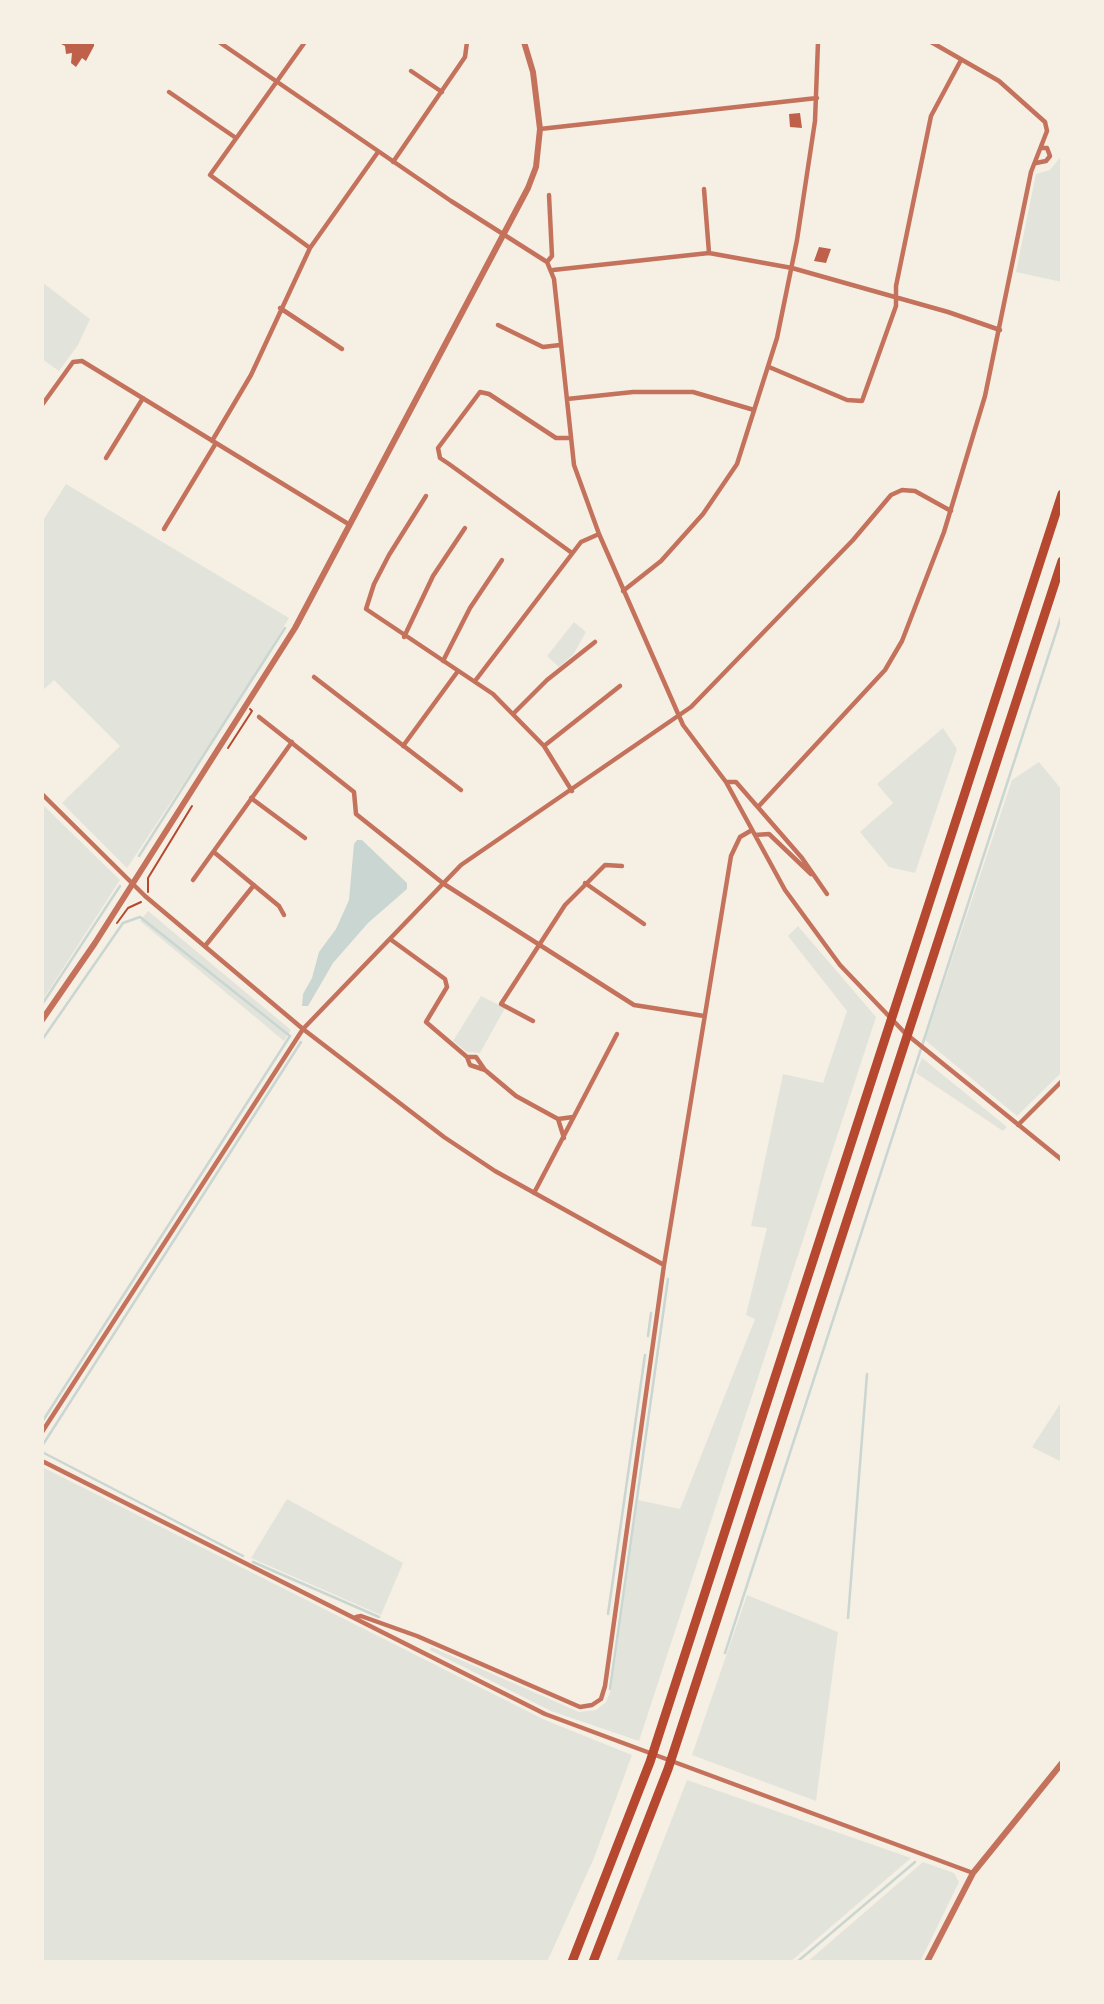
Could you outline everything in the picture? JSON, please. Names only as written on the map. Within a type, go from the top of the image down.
[{"type":"highway","points":[[572,1962],[650,1762],[1062,495]]},
{"type":"highway","points":[[593,1962],[668,1769],[1062,561]]},
{"type":"street","points":[[219,42],[502,235],[547,261],[553,270],[574,464],[598,534],[678,715],[726,782],[813,932],[867,996],[932,1056],[1062,1160]]},
{"type":"street","points":[[305,42],[211,172],[212,178],[310,248]]},
{"type":"street","points":[[393,162],[465,57],[467,42]]},
{"type":"street","points":[[42,1020],[133,884],[295,628],[536,167],[540,129],[534,81],[524,42]]},
{"type":"street","points":[[623,591],[661,561],[703,514],[733,472],[769,367],[792,268],[807,185],[817,99],[818,42]]},
{"type":"street","points":[[758,807],[895,656],[951,511],[985,396],[1035,163],[1047,131],[1045,122],[999,81],[932,42]]},
{"type":"street","points":[[769,367],[847,400],[862,401],[896,306],[932,116],[961,60]]},
{"type":"street","points":[[411,71],[442,92]]},
{"type":"street","points":[[169,92],[236,138]]},
{"type":"street","points":[[540,129],[817,99]]},
{"type":"street","points":[[1035,163],[1046,161],[1051,156],[1047,148],[1041,148]]},
{"type":"street","points":[[164,529],[251,375],[310,248],[378,152]]},
{"type":"street","points":[[704,189],[709,253]]},
{"type":"street","points":[[547,261],[552,256],[549,195]]},
{"type":"street","points":[[553,270],[709,253],[792,268],[1000,330]]},
{"type":"street","points":[[281,308],[342,349]]},
{"type":"street","points":[[498,325],[543,347],[560,345]]},
{"type":"street","points":[[42,405],[77,360],[88,363],[350,525]]},
{"type":"street","points":[[567,399],[634,391],[693,392],[754,410]]},
{"type":"street","points":[[570,438],[556,438],[489,394],[480,392],[438,448],[440,458],[572,553]]},
{"type":"street","points":[[106,458],[143,398]]},
{"type":"street","points":[[42,1432],[303,1029],[461,865],[615,762],[625,751],[691,706],[853,540],[891,495],[902,490],[915,491],[951,511]]},
{"type":"street","points":[[426,496],[388,555],[366,604],[369,614],[475,681],[514,713],[544,746],[572,791]]},
{"type":"street","points":[[404,637],[433,576],[464,528]]},
{"type":"street","points":[[475,681],[580,542],[598,534]]},
{"type":"street","points":[[443,662],[470,608],[502,560]]},
{"type":"street","points":[[514,713],[547,680],[595,642]]},
{"type":"street","points":[[403,746],[458,671]]},
{"type":"street","points":[[314,677],[461,790]]},
{"type":"street","points":[[544,746],[620,687]]},
{"type":"street","points":[[259,716],[354,792],[356,814],[443,884],[634,1005],[704,1016]]},
{"type":"street","points":[[193,880],[215,853],[292,741]]},
{"type":"street","points":[[726,782],[736,782],[827,894]]},
{"type":"street","points":[[42,794],[145,896],[303,1029],[444,1137],[534,1193],[664,1265]]},
{"type":"street","points":[[251,798],[305,838]]},
{"type":"street","points":[[355,1617],[360,1616],[417,1636],[580,1707],[593,1705],[601,1699],[664,1265],[731,856],[740,837],[754,832],[769,834],[813,875]]},
{"type":"street","points":[[215,853],[279,906],[284,915]]},
{"type":"street","points":[[533,1021],[502,1004],[565,905],[605,865],[622,866]]},
{"type":"street","points":[[585,883],[643,924]]},
{"type":"street","points":[[205,946],[254,886]]},
{"type":"street","points":[[390,939],[445,979],[447,987],[426,1023],[467,1057],[475,1069],[485,1070]]},
{"type":"street","points":[[534,1193],[617,1034]]},
{"type":"street","points":[[467,1057],[476,1057],[485,1070],[516,1096],[558,1119],[573,1117]]},
{"type":"street","points":[[1018,1125],[1062,1081]]},
{"type":"street","points":[[558,1119],[564,1138]]},
{"type":"street","points":[[42,1461],[545,1714],[973,1873]]},
{"type":"street","points":[[927,1962],[973,1873],[1062,1763]]},
{"type":"path","points":[[224,755],[253,711]]},
{"type":"path","points":[[145,896],[150,889],[148,878],[195,800]]},
{"type":"shaded area","points":[[1062,155],[1062,282],[1016,272],[1036,174],[1050,170]]},
{"type":"shaded area","points":[[42,282],[90,319],[78,345],[59,371],[42,359]]},
{"type":"shaded area","points":[[66,484],[289,618],[253,679],[127,868],[62,803],[120,746],[54,680],[42,691],[42,522]]},
{"type":"shaded area","points":[[574,622],[586,632],[573,655],[559,667],[547,656]]},
{"type":"shaded area","points":[[943,728],[957,749],[915,873],[889,867],[860,832],[893,803],[877,784]]},
{"type":"shaded area","points":[[1039,762],[1062,790],[1062,1072],[1017,1116],[925,1040],[1012,780]]},
{"type":"shaded area","points":[[42,804],[120,880],[42,1001]]},
{"type":"shaded area","points":[[357,840],[362,840],[407,883],[407,889],[368,923],[333,963],[308,1006],[302,1006],[303,994],[312,978],[319,952],[336,929],[349,900],[354,844]]},
{"type":"shaded area","points":[[148,911],[291,1030],[284,1041],[140,921]]},
{"type":"shaded area","points":[[798,926],[876,1017],[639,1741],[551,1711],[430,1650],[431,1647],[579,1712],[596,1710],[606,1702],[611,1690],[638,1500],[680,1509],[755,1319],[746,1315],[767,1228],[751,1226],[783,1074],[823,1083],[847,1011],[788,936]]},
{"type":"shaded area","points":[[481,996],[505,1008],[480,1053],[467,1052],[453,1041]]},
{"type":"shaded area","points":[[922,1058],[1007,1127],[1003,1131],[916,1073]]},
{"type":"shaded area","points":[[1062,1401],[1062,1462],[1032,1447]]},
{"type":"shaded area","points":[[42,1467],[545,1720],[632,1755],[594,1858],[547,1962],[42,1962]]},
{"type":"shaded area","points":[[287,1499],[403,1563],[381,1615],[251,1558]]},
{"type":"shaded area","points":[[747,1595],[838,1632],[816,1801],[692,1755]]},
{"type":"shaded area","points":[[687,1780],[911,1858],[790,1962],[616,1962]]},
{"type":"shaded area","points":[[923,1862],[954,1873],[959,1882],[920,1962],[807,1962]]},
{"type":"building","points":[[57,42],[94,42],[94,46],[86,61],[82,58],[76,67],[71,63],[72,53],[66,54],[65,46]]},
{"type":"building","points":[[800,113],[802,128],[790,127],[789,114]]},
{"type":"building","points":[[819,247],[831,249],[826,263],[814,261]]},
{"type":"waterway","points":[[725,1653],[1062,614]]},
{"type":"waterway","points":[[139,856],[285,628]]},
{"type":"waterway","points":[[43,1003],[120,886]]},
{"type":"waterway","points":[[42,1040],[123,923],[140,917],[290,1036],[42,1422]]},
{"type":"waterway","points":[[42,1446],[301,1042]]},
{"type":"waterway","points":[[610,1689],[668,1279]]},
{"type":"waterway","points":[[648,1336],[651,1313]]},
{"type":"waterway","points":[[608,1614],[645,1355]]},
{"type":"waterway","points":[[848,1618],[867,1374]]},
{"type":"waterway","points":[[42,1452],[243,1556]]},
{"type":"waterway","points":[[253,1562],[379,1617]]},
{"type":"waterway","points":[[797,1962],[915,1862]]},
{"type":"waterway","points":[[1061,1962],[1062,1956]]}]
